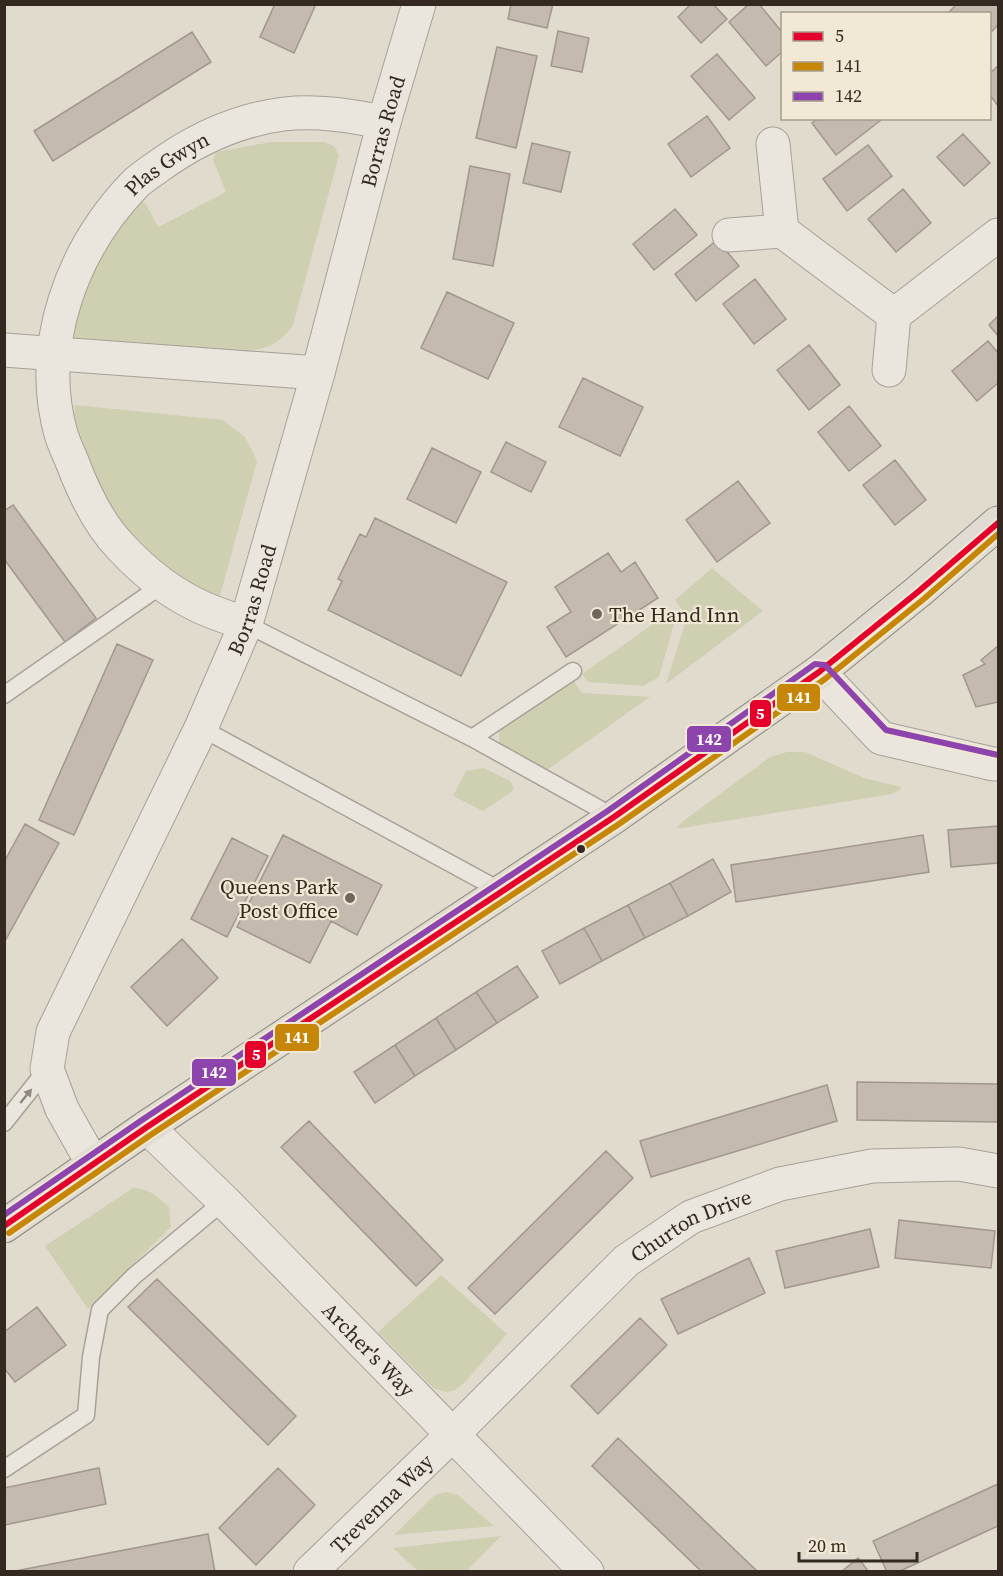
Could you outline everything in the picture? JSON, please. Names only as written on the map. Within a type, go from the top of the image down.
[{"type":"main road","points":[[4,1226],[147,1127],[614,817],[819,672],[999,523]]},
{"type":"street","name":"Borras Road","points":[[93,1164],[62,1109],[47,1069],[53,1032],[201,728],[246,624],[318,373],[384,122],[419,4]]},
{"type":"street","name":"Plas Gwyn","points":[[246,624],[202,608],[162,585],[119,545],[86,498],[61,434],[54,391],[54,354],[58,323],[74,273],[104,220],[136,183],[180,150],[227,127],[284,114],[334,113],[384,122]]},
{"type":"street","points":[[773,144],[782,231]]},
{"type":"street","points":[[729,235],[782,231],[894,315]]},
{"type":"street","points":[[889,370],[894,315],[999,235]]},
{"type":"street","points":[[4,350],[318,373]]},
{"type":"street","points":[[819,672],[882,738],[999,764]]},
{"type":"street","name":"Archer's Way","points":[[147,1127],[224,1201],[587,1572]]},
{"type":"street","name":"Churton Drive","points":[[452,1435],[626,1262],[691,1217],[780,1184],[872,1166],[959,1164],[999,1171]]},
{"type":"street","name":"Trevenna Way","points":[[310,1572],[452,1435]]},
{"type":"lane","points":[[4,695],[162,585]]},
{"type":"lane","points":[[246,624],[472,738],[614,817]]},
{"type":"lane","points":[[472,738],[573,671]]},
{"type":"lane","points":[[201,728],[503,891]]},
{"type":"lane","points":[[4,1123],[47,1069]]},
{"type":"lane","points":[[4,1469],[86,1415],[100,1310],[134,1276],[224,1201]]},
{"type":"green space","points":[[271,142],[324,142],[334,146],[339,155],[293,325],[282,338],[264,348],[239,352],[56,336],[77,276],[140,201],[146,204],[158,227],[226,192],[213,160],[216,152]]},
{"type":"green space","points":[[75,405],[223,420],[245,437],[257,461],[218,603],[163,583],[91,496],[73,431]]},
{"type":"green space","points":[[712,568],[763,611],[666,684],[687,617],[675,600]]},
{"type":"green space","points":[[670,612],[675,620],[659,677],[643,686],[588,682],[582,674]]},
{"type":"green space","points":[[573,680],[582,693],[650,697],[547,770],[500,748],[499,732],[503,722]]},
{"type":"green space","points":[[787,752],[805,752],[864,778],[901,787],[892,794],[676,829],[682,822],[770,757]]},
{"type":"green space","points":[[484,768],[510,781],[514,788],[483,811],[453,796],[466,771]]},
{"type":"green space","points":[[133,1188],[153,1194],[169,1207],[171,1227],[88,1309],[45,1246]]},
{"type":"green space","points":[[441,1275],[507,1334],[465,1382],[455,1390],[446,1392],[433,1388],[378,1332]]},
{"type":"green space","points":[[446,1492],[458,1495],[494,1526],[394,1535],[435,1495]]},
{"type":"green space","points":[[501,1536],[467,1571],[418,1571],[393,1548]]},
{"type":"building","points":[[275,4],[316,4],[294,53],[260,37]]},
{"type":"building","points":[[511,4],[553,4],[547,28],[508,19]]},
{"type":"building","points":[[691,4],[713,4],[727,19],[701,43],[678,17]]},
{"type":"building","points":[[749,4],[759,4],[781,31],[781,53],[766,66],[729,22]]},
{"type":"building","points":[[957,4],[998,4],[998,25],[991,32],[991,12],[949,12]]},
{"type":"building","points":[[558,31],[589,38],[582,72],[551,66]]},
{"type":"building","points":[[192,32],[211,62],[53,161],[34,131]]},
{"type":"building","points":[[497,47],[537,56],[516,148],[476,138]]},
{"type":"building","points":[[717,54],[755,98],[729,120],[691,76]]},
{"type":"building","points":[[998,66],[998,106],[991,96],[991,72]]},
{"type":"building","points":[[707,116],[730,148],[691,177],[668,144]]},
{"type":"building","points":[[816,120],[881,120],[836,155],[812,123]]},
{"type":"building","points":[[963,134],[990,163],[964,186],[937,157]]},
{"type":"building","points":[[532,143],[570,152],[561,192],[523,183]]},
{"type":"building","points":[[868,145],[892,176],[847,211],[823,179]]},
{"type":"building","points":[[470,166],[510,174],[493,266],[453,259]]},
{"type":"building","points":[[903,189],[931,223],[896,252],[868,219]]},
{"type":"building","points":[[675,209],[697,235],[654,270],[633,244]]},
{"type":"building","points":[[717,240],[739,266],[696,301],[675,274]]},
{"type":"building","points":[[755,279],[786,319],[754,344],[723,304]]},
{"type":"building","points":[[447,292],[514,323],[488,379],[421,348]]},
{"type":"building","points":[[998,316],[998,336],[989,325]]},
{"type":"building","points":[[988,341],[998,353],[998,383],[977,401],[952,371]]},
{"type":"building","points":[[809,345],[840,385],[809,410],[777,370]]},
{"type":"building","points":[[583,378],[643,407],[620,456],[559,427]]},
{"type":"building","points":[[849,406],[881,446],[849,471],[818,432]]},
{"type":"building","points":[[506,442],[546,462],[531,492],[491,472]]},
{"type":"building","points":[[432,448],[481,472],[456,523],[407,499]]},
{"type":"building","points":[[895,460],[926,500],[895,525],[863,485]]},
{"type":"building","points":[[738,481],[770,523],[717,562],[686,520]]},
{"type":"building","points":[[13,505],[96,618],[65,642],[4,559],[4,511]]},
{"type":"building","points":[[375,518],[507,582],[461,676],[328,610],[342,581],[338,579],[360,534],[366,537]]},
{"type":"building","points":[[608,553],[621,572],[635,562],[658,598],[566,657],[547,627],[571,612],[555,587]]},
{"type":"building","points":[[117,644],[153,660],[74,835],[39,820]]},
{"type":"building","points":[[998,646],[998,702],[976,707],[963,675],[985,664],[981,660]]},
{"type":"building","points":[[25,824],[59,843],[4,943],[4,862]]},
{"type":"building","points":[[998,826],[998,863],[951,867],[948,830]]},
{"type":"building","points":[[283,835],[382,885],[357,935],[331,921],[310,963],[237,927]]},
{"type":"building","points":[[923,835],[929,872],[736,902],[731,865]]},
{"type":"building","points":[[232,838],[268,856],[227,937],[191,919]]},
{"type":"building","points":[[713,859],[731,892],[688,916],[670,883]]},
{"type":"building","points":[[670,883],[688,916],[645,938],[628,905]]},
{"type":"building","points":[[628,905],[645,938],[602,961],[584,928]]},
{"type":"building","points":[[584,928],[602,961],[560,984],[542,951]]},
{"type":"building","points":[[182,939],[218,978],[167,1026],[131,987]]},
{"type":"building","points":[[517,966],[538,997],[497,1023],[476,992]]},
{"type":"building","points":[[476,992],[497,1023],[456,1050],[436,1018]]},
{"type":"building","points":[[436,1018],[456,1050],[415,1076],[395,1045]]},
{"type":"building","points":[[395,1045],[415,1076],[375,1103],[354,1072]]},
{"type":"building","points":[[857,1082],[998,1084],[998,1122],[857,1120]]},
{"type":"building","points":[[827,1085],[837,1121],[651,1177],[640,1141]]},
{"type":"building","points":[[309,1121],[443,1260],[416,1286],[281,1147]]},
{"type":"building","points":[[606,1151],[633,1178],[495,1314],[468,1288]]},
{"type":"building","points":[[899,1220],[995,1231],[991,1268],[895,1258]]},
{"type":"building","points":[[870,1229],[879,1267],[785,1288],[776,1251]]},
{"type":"building","points":[[749,1258],[765,1293],[678,1334],[661,1299]]},
{"type":"building","points":[[157,1279],[296,1416],[268,1445],[128,1307]]},
{"type":"building","points":[[37,1307],[66,1345],[15,1382],[4,1368],[4,1332]]},
{"type":"building","points":[[640,1318],[667,1345],[598,1414],[571,1386]]},
{"type":"building","points":[[618,1438],[758,1572],[702,1572],[592,1466]]},
{"type":"building","points":[[99,1468],[106,1504],[4,1525],[4,1488]]},
{"type":"building","points":[[278,1468],[315,1505],[256,1565],[219,1528]]},
{"type":"building","points":[[998,1484],[998,1526],[898,1572],[887,1572],[873,1541]]},
{"type":"building","points":[[208,1534],[215,1572],[15,1571]]},
{"type":"building","points":[[858,1558],[869,1572],[841,1572]]},
{"type":"transit line","name":"5","points":[[4,1226],[147,1127],[614,817],[819,672],[998,523]]},
{"type":"transit line","name":"141","points":[[9,1233],[152,1134],[619,824],[825,679],[925,598],[998,534]]},
{"type":"transit line","name":"142","points":[[4,1215],[142,1120],[609,810],[815,664],[825,665],[886,730],[998,755]]},
{"type":"place","name":"The Hand Inn","points":[[597,614]]},
{"type":"place","name":"Queens Park Post Office","points":[[350,898]]}]
